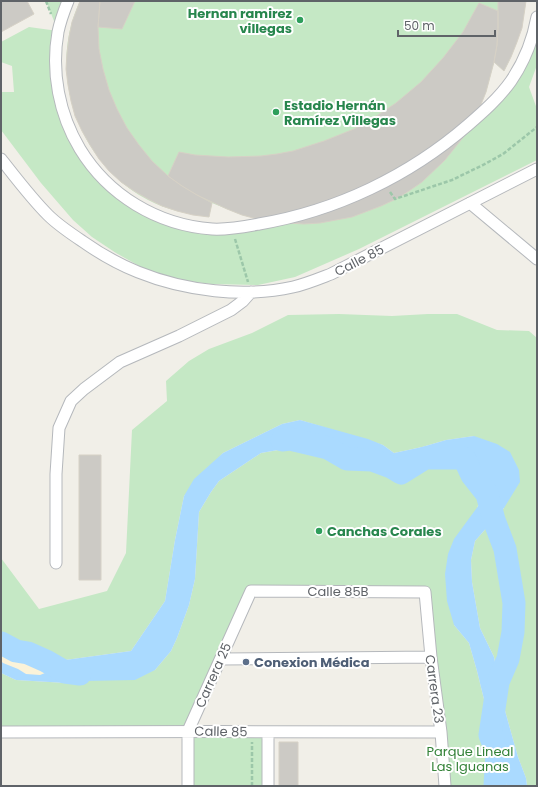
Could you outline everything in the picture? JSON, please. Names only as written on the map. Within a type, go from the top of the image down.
[{"type":"street","points":[[68,1],[58,31],[55,68],[57,88],[67,124],[85,157],[96,172],[110,186],[124,198],[140,208],[175,223],[212,229],[231,229],[273,222],[318,210],[355,196],[383,183],[423,159],[461,131],[496,100],[511,81],[526,54],[532,39],[537,17]]},
{"type":"street","name":"Calle 85","points":[[1,159],[28,194],[49,216],[74,236],[113,260],[137,272],[187,286],[212,291],[251,292],[293,287],[331,274],[537,169]]},
{"type":"street","points":[[470,203],[537,259]]},
{"type":"street","points":[[56,562],[56,474],[59,428],[71,401],[84,389],[120,362],[179,336],[231,310],[243,301],[251,292]]},
{"type":"street","name":"Calle 85B","points":[[251,591],[425,592]]},
{"type":"street","name":"Carrera 25","points":[[188,786],[188,731],[251,591]]},
{"type":"street","name":"Carrera 23","points":[[425,592],[431,657],[441,732],[445,786]]},
{"type":"street","points":[[221,659],[431,657]]},
{"type":"street","name":"Calle 85","points":[[1,732],[441,732]]},
{"type":"street","points":[[268,732],[268,786]]},
{"type":"path","points":[[383,183],[395,199],[452,180],[503,154],[537,127]]},
{"type":"path","points":[[231,229],[251,292]]},
{"type":"path","points":[[252,738],[252,786]]},
{"type":"green space","name":"Estadio Hernán Ramírez Villegas","points":[[46,1],[68,1],[55,69],[75,141],[124,198],[194,227],[271,222],[242,215],[212,203],[209,217],[170,209],[148,200],[124,184],[103,163],[87,140],[75,114],[68,86],[66,57],[70,29],[80,1],[526,1],[521,28],[512,54],[504,71],[494,62],[486,92],[474,119],[511,81],[537,17],[537,65],[529,87],[537,109],[537,160],[359,249],[295,277],[258,285],[211,284],[161,275],[141,267],[116,253],[92,237],[73,220],[41,183],[1,130],[1,92],[14,92],[12,66],[1,62],[1,42],[29,27],[58,31]]},
{"type":"green space","points":[[339,314],[392,316],[457,314],[497,330],[529,331],[537,338],[537,786],[527,786],[526,778],[518,757],[502,700],[494,657],[480,628],[472,582],[471,560],[475,541],[504,508],[474,436],[446,440],[394,453],[383,445],[300,420],[282,424],[223,453],[184,496],[165,601],[131,651],[65,660],[40,654],[1,641],[1,558],[39,609],[107,591],[126,553],[132,430],[167,401],[166,381],[189,361],[209,349],[252,333],[288,315]]},
{"type":"green space","name":"Parque Lineal Las Iguanas","points":[[313,444],[372,460],[391,467],[401,473],[414,476],[448,457],[464,458],[476,463],[485,475],[487,494],[478,505],[454,625],[469,643],[507,786],[445,786],[425,592],[251,591],[188,731],[1,732],[1,673],[16,680],[66,683],[155,670],[171,651],[189,605],[195,579],[199,512],[219,481],[261,453]]},
{"type":"green space","points":[[188,731],[268,732],[268,786],[188,786]]},
{"type":"sand","points":[[1,648],[28,654],[53,665],[50,671],[40,676],[26,674],[1,661]]},
{"type":"water","points":[[300,420],[368,439],[383,445],[394,453],[446,440],[474,436],[497,444],[510,452],[519,470],[520,482],[504,508],[475,541],[471,560],[472,582],[480,628],[494,657],[502,700],[518,757],[526,778],[527,786],[507,786],[469,643],[454,625],[447,601],[445,574],[448,554],[454,539],[487,494],[485,475],[476,463],[464,458],[448,458],[414,476],[401,473],[391,467],[372,460],[313,444],[261,453],[219,481],[199,512],[195,579],[189,605],[171,651],[155,670],[135,680],[84,681],[66,683],[16,680],[1,673],[1,661],[26,674],[40,675],[50,671],[53,665],[35,656],[1,648],[1,641],[40,654],[65,660],[131,651],[165,601],[184,496],[194,479],[223,453],[282,424]]},
{"type":"building","points":[[1,1],[27,1],[34,14],[1,32]]},
{"type":"building","points":[[80,1],[100,1],[98,27],[99,49],[103,69],[109,90],[127,128],[152,161],[168,176],[182,186],[212,203],[209,217],[193,215],[162,206],[134,191],[109,171],[90,145],[75,116],[66,69],[72,22]]},
{"type":"building","points":[[100,1],[135,1],[122,29],[98,27]]},
{"type":"building","points":[[498,1],[526,1],[522,28],[504,71],[494,62],[497,45]]},
{"type":"building","points":[[479,3],[498,11],[497,45],[494,62],[486,92],[480,107],[465,135],[445,160],[422,182],[396,199],[352,217],[320,223],[289,223],[257,219],[242,215],[197,195],[168,176],[179,152],[195,155],[228,157],[277,154],[293,151],[324,141],[354,129],[369,121],[396,103],[421,82],[443,58],[463,32]]},
{"type":"building","points":[[79,455],[101,455],[101,580],[79,580]]},
{"type":"building","points":[[279,742],[298,742],[298,786],[279,786]]},
{"type":"waterway","points":[[282,440],[290,439],[328,448],[347,459],[372,460],[391,467],[401,473],[425,458],[464,458],[472,475],[487,494],[494,520],[505,549],[514,603],[513,632],[508,659],[498,682],[490,735],[497,752],[495,786]]},
{"type":"waterway","points":[[1,643],[16,651],[28,653],[46,661],[65,672],[80,674]]},
{"type":"place","name":"Hernan ramirez villegas","points":[[300,20]]},
{"type":"place","name":"Estadio Hernán Ramírez Villegas","points":[[276,112]]},
{"type":"place","name":"Canchas Corales","points":[[319,531]]},
{"type":"place","name":"Conexion Médica","points":[[246,662]]}]
